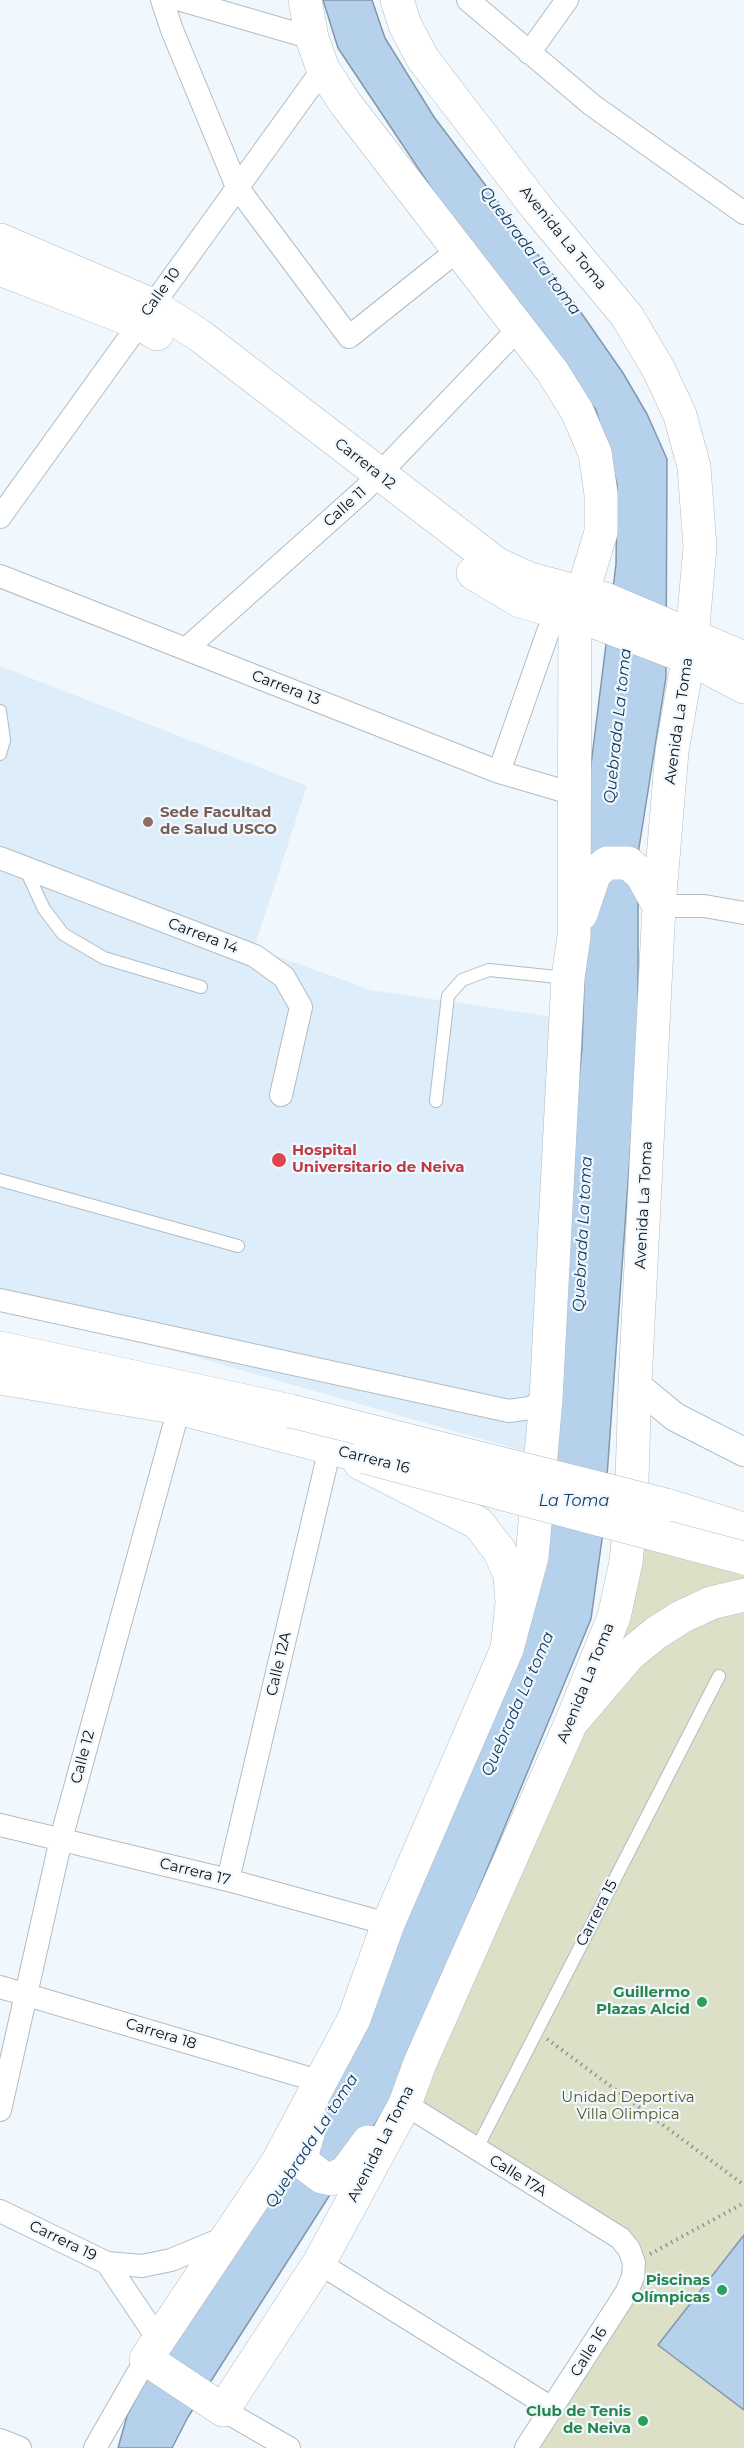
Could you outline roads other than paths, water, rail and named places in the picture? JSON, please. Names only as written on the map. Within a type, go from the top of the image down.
[{"type":"main road","points":[[305,0],[312,38],[323,69],[345,103],[552,371],[577,411],[595,453],[601,494],[601,532],[583,609],[574,794],[574,936],[568,978],[546,1399],[532,1557],[507,1649],[388,1924],[354,2019],[303,2143],[302,2154],[314,2171],[331,2179],[345,2173],[420,2063]]},
{"type":"main road","name":"Avenida La Toma","points":[[215,2405],[319,2263],[405,2104],[420,2063],[571,1723],[614,1617],[626,1562],[631,1510],[635,1384],[659,906],[672,751],[699,523],[694,467],[680,415],[627,316],[537,208],[423,59],[405,25],[397,0]]},
{"type":"main road","name":"Carrera 12","points":[[0,240],[92,277],[145,314],[231,384],[371,483],[497,564],[530,579],[583,609],[684,645],[744,658]]},
{"type":"main road","name":"Carrera 12","points":[[0,269],[145,314]]},
{"type":"main road","name":"Carrera 12","points":[[684,645],[744,687]]},
{"type":"main road","points":[[574,936],[595,873],[608,863],[628,863],[642,874],[659,906]]},
{"type":"main road","name":"Carrera 16","points":[[0,1348],[291,1411],[666,1505],[744,1529]]},
{"type":"main road","name":"Carrera 16","points":[[0,1378],[179,1408],[744,1558]]},
{"type":"main road","points":[[343,1452],[478,1523],[499,1550],[510,1575],[512,1603],[507,1649]]},
{"type":"main road","points":[[571,1723],[629,1655],[656,1633],[681,1617],[711,1603],[744,1595]]},
{"type":"main road","points":[[152,2354],[277,2163],[354,2019]]},
{"type":"main road","name":"Carrera 19","points":[[152,2354],[215,2405]]},
{"type":"street","points":[[162,0],[171,30],[237,187],[350,337],[458,250]]},
{"type":"street","points":[[181,0],[312,38]]},
{"type":"street","points":[[468,0],[592,105],[741,204]]},
{"type":"street","points":[[529,53],[567,0]]},
{"type":"street","name":"Calle 10","points":[[0,517],[323,69]]},
{"type":"street","name":"Calle 11","points":[[186,649],[371,483],[519,328]]},
{"type":"street","name":"Carrera 13","points":[[0,576],[500,772],[574,794]]},
{"type":"street","points":[[500,772],[583,609]]},
{"type":"street","name":"Carrera 14","points":[[0,858],[255,956],[284,977],[301,1007],[281,1095]]},
{"type":"street","points":[[659,906],[704,906],[744,913]]},
{"type":"street","points":[[0,1300],[509,1411],[530,1408],[546,1399]]},
{"type":"street","points":[[635,1384],[675,1417],[743,1448]]},
{"type":"street","name":"Calle 12","points":[[0,2110],[61,1839],[179,1408]]},
{"type":"street","name":"Calle 12A","points":[[228,1880],[343,1452]]},
{"type":"street","name":"Carrera 17","points":[[0,1825],[228,1880],[388,1924]]},
{"type":"street","name":"Carrera 18","points":[[0,1987],[322,2082]]},
{"type":"street","name":"Calle 17A","points":[[405,2104],[620,2238],[631,2256]]},
{"type":"street","name":"Carrera 19","points":[[0,2211],[107,2263],[152,2354]]},
{"type":"street","points":[[107,2263],[142,2266],[171,2260],[229,2236]]},
{"type":"street","name":"Calle 16","points":[[526,2448],[626,2293],[633,2277],[631,2256]]},
{"type":"street","points":[[319,2263],[553,2409]]},
{"type":"street","points":[[95,2448],[152,2354]]},
{"type":"street","name":"Carrera 19","points":[[215,2405],[289,2448]]},
{"type":"street","points":[[0,2440],[20,2448]]},
{"type":"lane","points":[[0,711],[4,740],[0,754]]},
{"type":"lane","points":[[25,867],[44,909],[63,934],[104,958],[201,987]]},
{"type":"lane","points":[[436,1101],[448,996],[462,980],[489,970],[568,978]]},
{"type":"lane","points":[[0,1180],[238,1246]]},
{"type":"lane","name":"Carrera 15","points":[[476,2150],[719,1676]]},
{"type":"water","name":"La Toma","points":[[323,0],[372,0],[385,38],[434,117],[573,301],[623,373],[647,414],[667,459],[666,677],[638,854],[638,1043],[603,1532],[591,1619],[393,2096],[188,2417],[172,2448],[118,2448],[127,2416],[473,1759],[539,1489],[582,1048],[587,892],[585,813],[616,564],[617,484],[596,410],[444,207],[338,48]]},
{"type":"water","name":"Piscinas Olímpicas","points":[[744,2235],[744,2410],[658,2345]]},
{"type":"place","name":"Sede Facultad de Salud USCO","points":[[148,822]]},
{"type":"place","name":"Hospital Universitario de Neiva","points":[[279,1160]]},
{"type":"place","name":"Guillermo Plazas Alcid","points":[[702,2002]]},
{"type":"place","name":"Piscinas Olímpicas","points":[[722,2290]]},
{"type":"place","name":"Club de Tenis de Neiva","points":[[643,2421]]},
{"type":"water label","name":"Quebrada La toma","points":[[530,251]]},
{"type":"water label","name":"Quebrada La toma","points":[[618,726]]},
{"type":"water label","name":"Quebrada La toma","points":[[583,1234]]},
{"type":"water label","name":"Quebrada La toma","points":[[518,1704]]},
{"type":"water label","name":"Quebrada La toma","points":[[312,2141]]},
{"type":"park label","name":"Unidad Deportiva Villa Olimpica","points":[[628,2106]]}]
